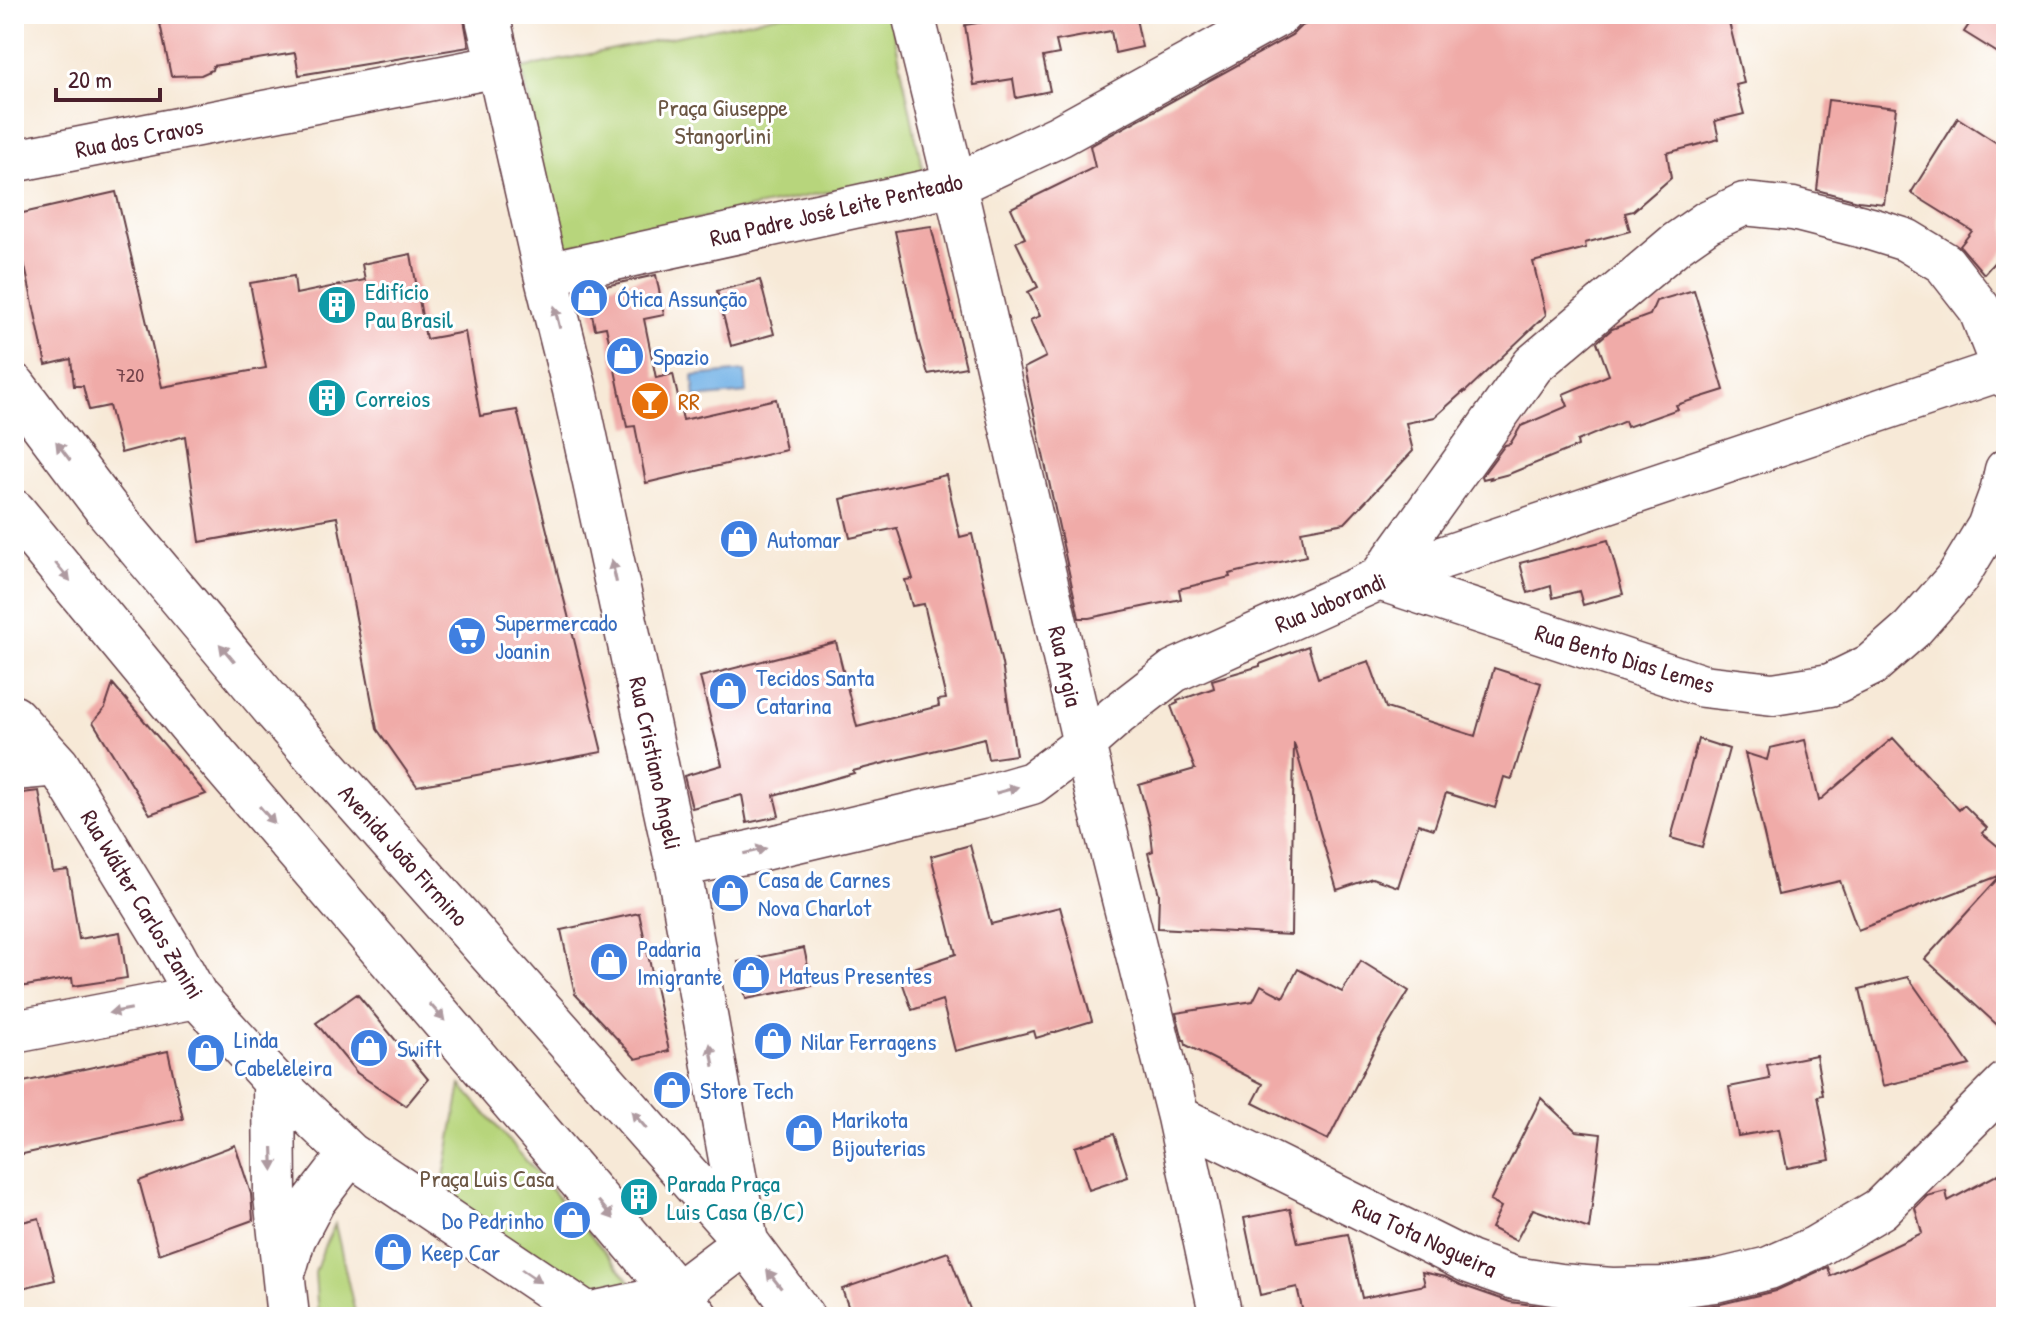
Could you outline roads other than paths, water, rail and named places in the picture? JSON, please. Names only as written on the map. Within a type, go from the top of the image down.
[{"type":"main road","name":"Rua Cristiano Angeli","points":[[487,14],[575,390],[678,866],[746,1242]]},
{"type":"main road","name":"Avenida João Firmino","points":[[14,386],[106,508],[277,712],[746,1242],[802,1317]]},
{"type":"main road","points":[[14,512],[216,756],[686,1306],[746,1242]]},
{"type":"street","name":"Rua Argia","points":[[913,14],[1084,744],[1178,1117],[1221,1317]]},
{"type":"street","name":"Rua Padre José Leite Penteado","points":[[546,274],[955,185],[1059,136],[1280,14]]},
{"type":"street","name":"Rua dos Cravos","points":[[14,161],[499,66]]},
{"type":"street","points":[[1379,579],[1533,365],[1677,243],[1707,222],[1744,204],[1793,209],[1871,229],[1906,240],[1944,263],[1979,308],[2005,371]]},
{"type":"street","name":"Rua Jaborandi","points":[[678,866],[750,852],[1032,783],[1174,671],[1379,579],[2005,371]]},
{"type":"street","name":"Rua Bento Dias Lemes","points":[[1379,579],[1703,686],[1773,694],[1830,685],[1871,665],[1912,629],[1957,578],[1988,527],[2006,470]]},
{"type":"street","name":"Rua Wálter Carlos Zanini","points":[[14,717],[58,765],[197,997],[274,1081],[350,1154],[590,1316],[686,1306]]},
{"type":"street","points":[[14,769],[58,765]]},
{"type":"street","points":[[14,1032],[197,997]]},
{"type":"street","points":[[274,1081],[275,1196],[288,1317]]},
{"type":"street","name":"Rua Tota Nogueira","points":[[1178,1117],[1469,1262],[1514,1278],[1612,1289],[1662,1288],[1715,1281],[1769,1268],[1827,1240],[1880,1209],[2006,1083]]},
{"type":"street","points":[[284,1276],[294,1239],[314,1201],[350,1154]]},
{"type":"water","points":[[745,371],[747,393],[695,398],[693,376]]},
{"type":"place","name":"Ótica Assunção","points":[[589,298]]},
{"type":"place","name":"Edifício Pau Brasil","points":[[337,305]]},
{"type":"place","name":"Spazio","points":[[625,356]]},
{"type":"place","name":"Correios","points":[[327,398]]},
{"type":"place","name":"RR","points":[[650,401]]},
{"type":"place","name":"Automar","points":[[739,539]]},
{"type":"place","name":"Supermercado Joanin","points":[[467,636]]},
{"type":"place","name":"Tecidos Santa Catarina","points":[[728,691]]},
{"type":"place","name":"Casa de Carnes Nova Charlot","points":[[730,893]]},
{"type":"place","name":"Padaria Imigrante","points":[[609,962]]},
{"type":"place","name":"Mateus Presentes","points":[[751,975]]},
{"type":"place","name":"Nilar Ferragens","points":[[773,1041]]},
{"type":"place","name":"Swift","points":[[369,1048]]},
{"type":"place","name":"Linda Cabeleleira","points":[[206,1053]]},
{"type":"place","name":"Store Tech","points":[[672,1090]]},
{"type":"place","name":"Marikota Bijouterias","points":[[804,1133]]},
{"type":"place","name":"Parada Praça Luis Casa (B/C)","points":[[639,1197]]},
{"type":"place","name":"Do Pedrinho","points":[[572,1220]]},
{"type":"place","name":"Keep Car","points":[[393,1252]]},
{"type":"park label","name":"Praça Giuseppe Stangorlini","points":[[723,121]]},
{"type":"park label","name":"Praça Luis Casa","points":[[487,1178]]}]
